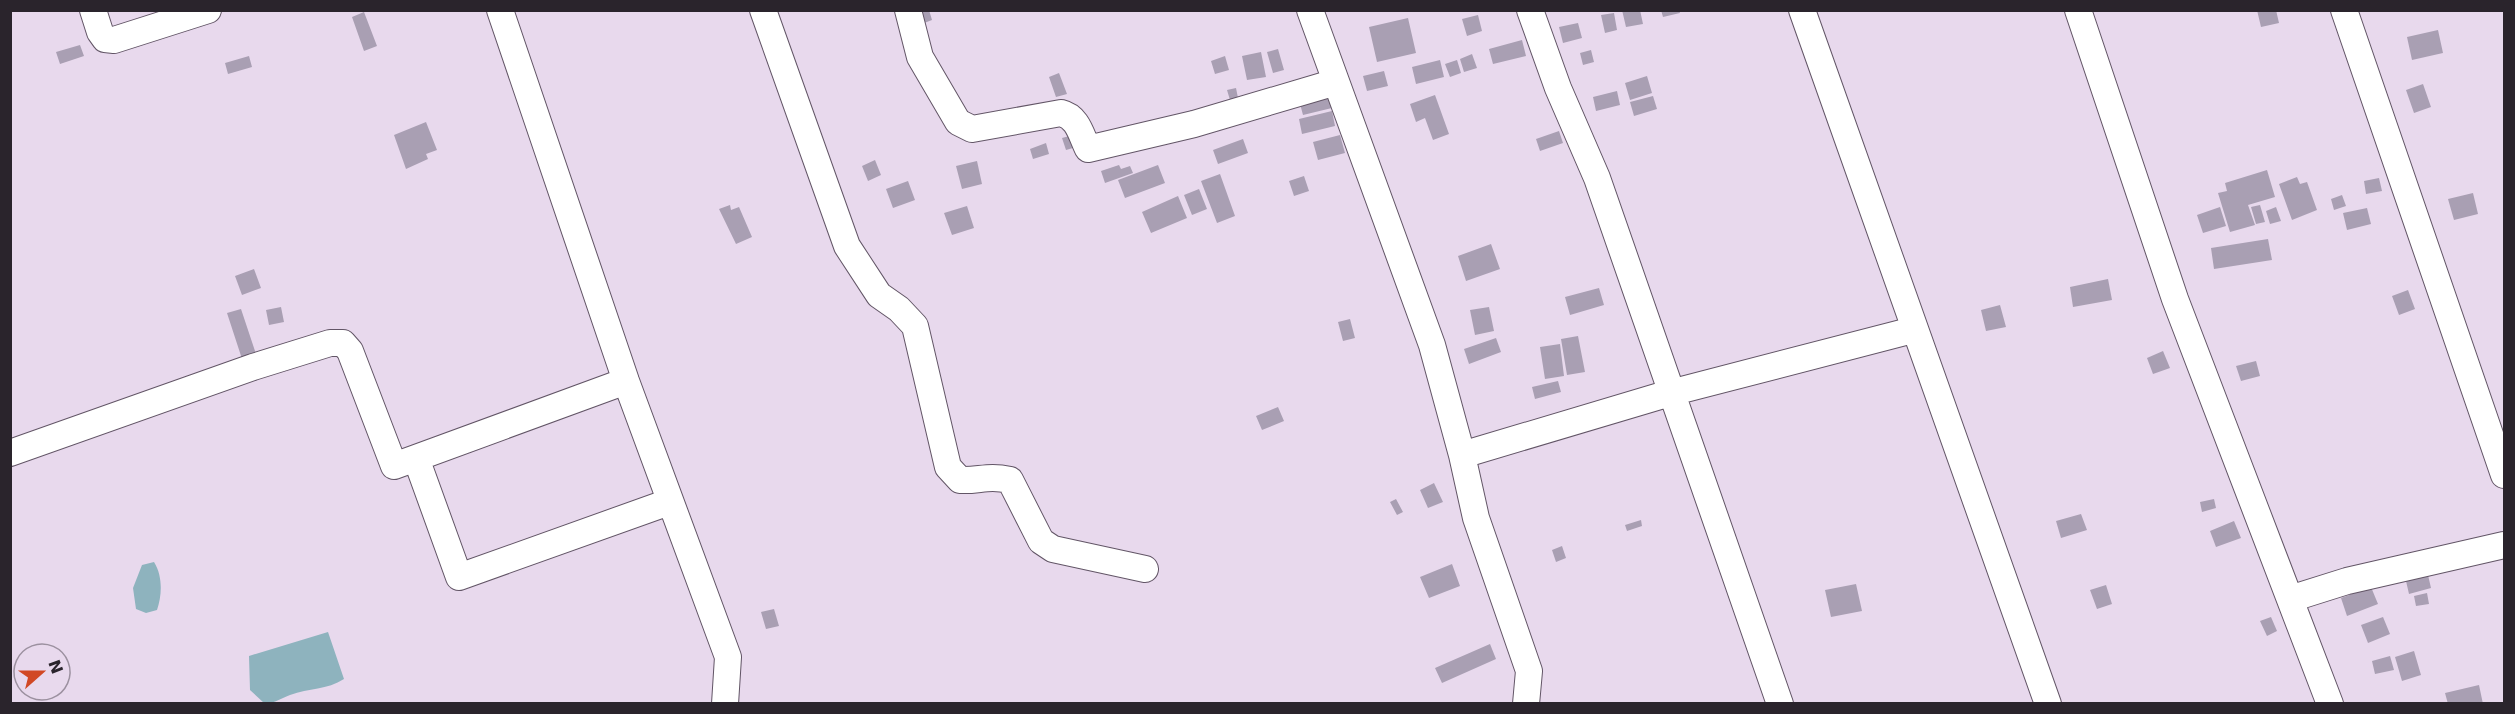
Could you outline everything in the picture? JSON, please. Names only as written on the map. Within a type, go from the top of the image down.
[{"type":"street","points":[[93,10],[100,33],[105,39],[114,40],[208,10]]},
{"type":"street","points":[[500,10],[626,381],[728,657],[725,704]]},
{"type":"street","points":[[763,10],[847,246],[879,295],[899,309],[915,326],[948,467],[960,480],[972,480],[983,476],[1010,480],[1041,541],[1053,549],[1145,569]]},
{"type":"street","points":[[908,10],[920,57],[958,122],[972,129],[1061,113],[1074,120],[1088,149],[1194,124],[1336,82]]},
{"type":"street","points":[[1310,10],[1432,345],[1462,455],[1476,518],[1528,671],[1526,704]]},
{"type":"street","points":[[1530,10],[1558,88],[1597,178],[1780,704]]},
{"type":"street","points":[[1802,10],[1913,330],[2048,704]]},
{"type":"street","points":[[2078,10],[2175,299],[2330,704]]},
{"type":"street","points":[[2344,10],[2505,475]]},
{"type":"street","points":[[1462,455],[1670,393],[1913,330]]},
{"type":"street","points":[[10,453],[253,367],[330,343],[342,343],[350,351],[394,466],[626,381]]},
{"type":"street","points":[[416,458],[459,577],[669,502]]},
{"type":"street","points":[[2290,599],[2347,581],[2505,545]]},
{"type":"water","points":[[154,562],[161,586],[160,599],[157,610],[146,613],[136,609],[133,588],[142,565]]},
{"type":"water","points":[[328,632],[344,679],[338,683],[268,703],[264,703],[250,690],[249,656]]},
{"type":"building","points":[[915,10],[929,10],[932,20],[919,25]]},
{"type":"building","points":[[1622,10],[1640,10],[1643,24],[1626,27]]},
{"type":"building","points":[[1661,10],[1679,10],[1680,13],[1663,17]]},
{"type":"building","points":[[2257,10],[2276,10],[2279,23],[2261,27]]},
{"type":"building","points":[[364,12],[377,46],[364,51],[352,17]]},
{"type":"building","points":[[1614,13],[1617,30],[1605,33],[1601,15]]},
{"type":"building","points":[[1478,15],[1482,31],[1467,36],[1462,19]]},
{"type":"building","points":[[1408,18],[1416,53],[1377,62],[1369,27]]},
{"type":"building","points":[[1578,23],[1582,38],[1563,43],[1559,27]]},
{"type":"building","points":[[2438,30],[2443,53],[2412,60],[2407,37]]},
{"type":"building","points":[[1522,40],[1526,56],[1493,64],[1489,49]]},
{"type":"building","points":[[80,45],[84,56],[60,64],[56,52]]},
{"type":"building","points":[[1278,49],[1284,70],[1273,73],[1267,52]]},
{"type":"building","points":[[1591,50],[1594,62],[1583,65],[1580,53]]},
{"type":"building","points":[[1261,52],[1266,77],[1247,80],[1242,56]]},
{"type":"building","points":[[1472,54],[1477,68],[1464,72],[1460,59]]},
{"type":"building","points":[[249,56],[252,67],[228,74],[225,63]]},
{"type":"building","points":[[1225,56],[1229,70],[1215,74],[1211,61]]},
{"type":"building","points":[[1440,60],[1444,77],[1416,84],[1412,67]]},
{"type":"building","points":[[1457,60],[1461,73],[1450,77],[1445,64]]},
{"type":"building","points":[[1384,71],[1388,86],[1367,91],[1363,76]]},
{"type":"building","points":[[1059,73],[1067,94],[1056,97],[1049,77]]},
{"type":"building","points":[[1647,76],[1652,93],[1630,100],[1625,83]]},
{"type":"building","points":[[2423,84],[2431,107],[2414,113],[2406,90]]},
{"type":"building","points":[[1236,88],[1238,98],[1230,100],[1227,90]]},
{"type":"building","points":[[1332,91],[1336,107],[1303,115],[1299,100]]},
{"type":"building","points":[[1617,91],[1620,105],[1596,111],[1593,97]]},
{"type":"building","points":[[1435,95],[1449,134],[1433,140],[1425,118],[1416,122],[1410,104]]},
{"type":"building","points":[[1653,96],[1657,109],[1634,116],[1630,102]]},
{"type":"building","points":[[1332,111],[1335,126],[1302,134],[1299,119]]},
{"type":"building","points":[[426,122],[437,150],[426,154],[428,159],[406,169],[394,135]]},
{"type":"building","points":[[1559,131],[1563,143],[1540,151],[1536,139]]},
{"type":"building","points":[[1077,134],[1080,146],[1066,150],[1062,138]]},
{"type":"building","points":[[1340,135],[1345,153],[1318,160],[1313,142]]},
{"type":"building","points":[[1243,139],[1248,153],[1218,164],[1213,150]]},
{"type":"building","points":[[1046,143],[1049,154],[1033,159],[1030,149]]},
{"type":"building","points":[[875,160],[881,175],[868,181],[862,166]]},
{"type":"building","points":[[977,161],[982,184],[962,189],[956,166]]},
{"type":"building","points":[[1119,165],[1121,169],[1130,166],[1133,173],[1105,183],[1101,171]]},
{"type":"building","points":[[1158,165],[1165,183],[1125,198],[1118,180]]},
{"type":"building","points":[[2267,170],[2275,197],[2248,205],[2255,225],[2230,232],[2218,193],[2227,191],[2225,183]]},
{"type":"building","points":[[1220,174],[1235,216],[1217,223],[1201,181]]},
{"type":"building","points":[[1304,176],[1309,191],[1294,196],[1289,181]]},
{"type":"building","points":[[2297,177],[2300,184],[2307,182],[2317,210],[2292,220],[2279,184]]},
{"type":"building","points":[[2379,178],[2382,191],[2366,194],[2364,181]]},
{"type":"building","points":[[908,181],[915,200],[893,208],[886,189]]},
{"type":"building","points":[[1199,189],[1207,209],[1192,215],[1184,195]]},
{"type":"building","points":[[2473,193],[2478,214],[2454,220],[2448,199]]},
{"type":"building","points":[[2342,195],[2346,206],[2334,210],[2331,199]]},
{"type":"building","points":[[1178,196],[1187,218],[1151,233],[1142,212]]},
{"type":"building","points":[[730,205],[731,210],[739,207],[752,237],[736,244],[719,209]]},
{"type":"building","points":[[2260,205],[2265,222],[2256,224],[2251,207]]},
{"type":"building","points":[[967,206],[974,228],[952,235],[944,213]]},
{"type":"building","points":[[2220,207],[2226,226],[2203,233],[2197,215]]},
{"type":"building","points":[[2276,207],[2281,221],[2270,224],[2266,211]]},
{"type":"building","points":[[2367,208],[2371,224],[2347,230],[2343,213]]},
{"type":"building","points":[[2268,239],[2272,260],[2214,269],[2211,248]]},
{"type":"building","points":[[1491,244],[1500,269],[1466,281],[1458,256]]},
{"type":"building","points":[[254,269],[261,288],[242,295],[235,276]]},
{"type":"building","points":[[2108,279],[2112,300],[2073,307],[2070,287]]},
{"type":"building","points":[[1599,288],[1604,305],[1570,315],[1565,297]]},
{"type":"building","points":[[2408,290],[2415,309],[2399,315],[2392,296]]},
{"type":"building","points":[[2000,305],[2006,327],[1986,331],[1981,310]]},
{"type":"building","points":[[281,307],[284,322],[269,325],[266,310]]},
{"type":"building","points":[[1489,307],[1494,331],[1475,335],[1470,310]]},
{"type":"building","points":[[241,309],[257,357],[243,362],[227,313]]},
{"type":"building","points":[[1350,319],[1355,338],[1343,341],[1338,322]]},
{"type":"building","points":[[1578,336],[1585,372],[1567,375],[1561,339]]},
{"type":"building","points":[[1496,338],[1501,352],[1469,364],[1464,349]]},
{"type":"building","points":[[1560,344],[1564,376],[1545,379],[1540,347]]},
{"type":"building","points":[[2163,351],[2170,368],[2153,374],[2147,358]]},
{"type":"building","points":[[2256,361],[2260,376],[2241,381],[2236,366]]},
{"type":"building","points":[[1558,381],[1561,392],[1535,399],[1532,387]]},
{"type":"building","points":[[1278,407],[1284,421],[1262,430],[1256,416]]},
{"type":"building","points":[[1434,483],[1443,502],[1428,508],[1420,490]]},
{"type":"building","points":[[1396,499],[1403,512],[1397,515],[1390,502]]},
{"type":"building","points":[[2214,499],[2216,508],[2202,512],[2200,502]]},
{"type":"building","points":[[2081,514],[2087,530],[2061,538],[2056,521]]},
{"type":"building","points":[[1641,520],[1642,526],[1627,531],[1625,525]]},
{"type":"building","points":[[2234,521],[2241,538],[2216,547],[2210,531]]},
{"type":"building","points":[[1562,546],[1566,558],[1556,562],[1552,550]]},
{"type":"building","points":[[1452,564],[1460,586],[1429,598],[1420,577]]},
{"type":"building","points":[[2428,575],[2431,588],[2409,594],[2406,581]]},
{"type":"building","points":[[1856,584],[1862,611],[1831,617],[1825,590]]},
{"type":"building","points":[[2106,585],[2112,604],[2097,609],[2090,590]]},
{"type":"building","points":[[2371,587],[2378,604],[2347,616],[2341,598]]},
{"type":"building","points":[[2427,593],[2429,604],[2416,606],[2414,596]]},
{"type":"building","points":[[774,609],[779,626],[766,629],[761,612]]},
{"type":"building","points":[[2271,617],[2277,631],[2267,636],[2260,621]]},
{"type":"building","points":[[2383,617],[2390,634],[2368,643],[2361,625]]},
{"type":"building","points":[[1490,644],[1496,659],[1442,683],[1435,668]]},
{"type":"building","points":[[2414,651],[2421,675],[2402,681],[2395,657]]},
{"type":"building","points":[[2390,656],[2394,670],[2375,674],[2372,661]]},
{"type":"building","points":[[2479,685],[2483,704],[2448,704],[2445,693]]}]
